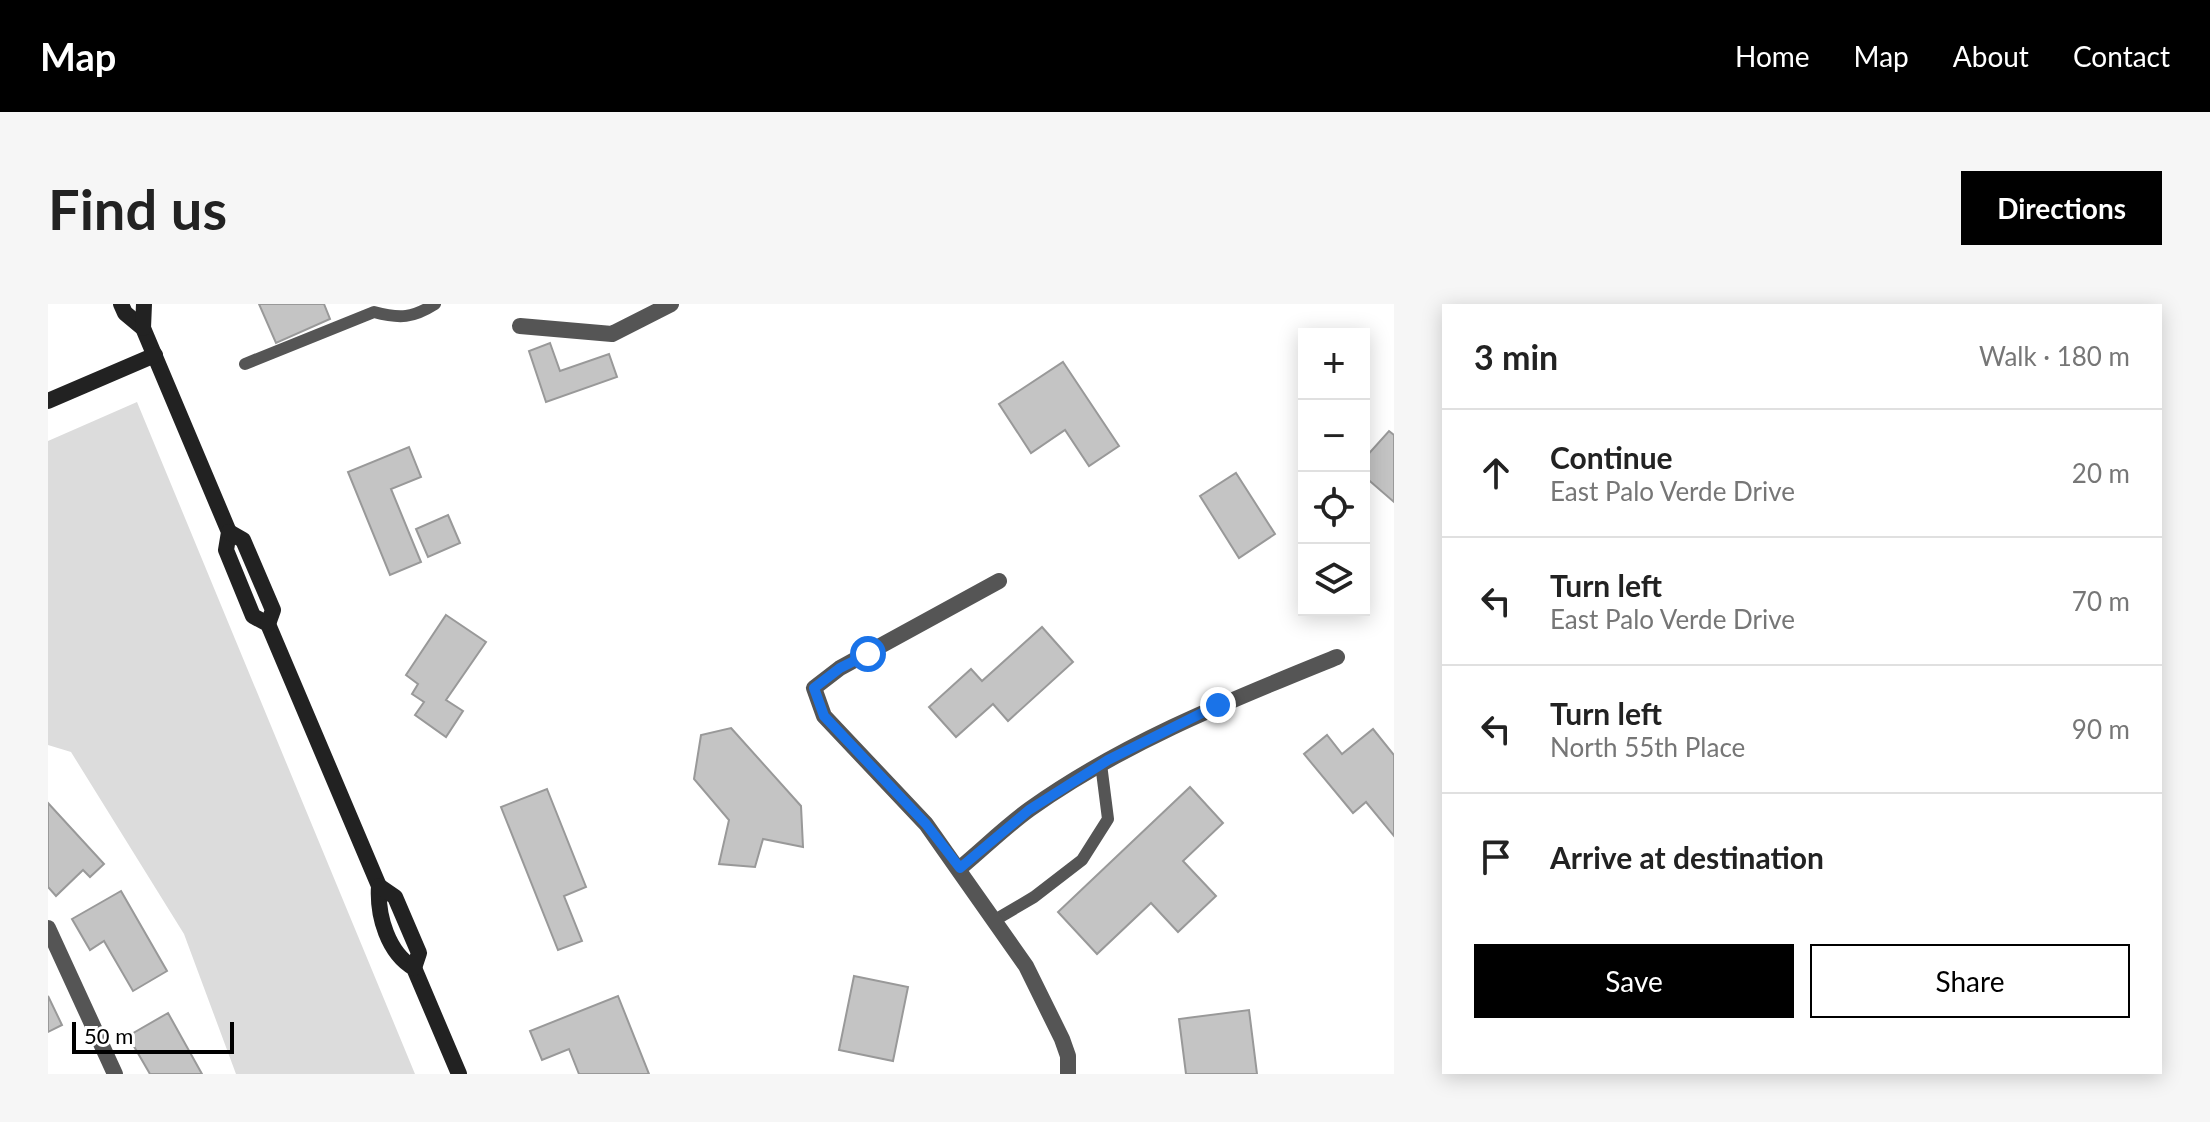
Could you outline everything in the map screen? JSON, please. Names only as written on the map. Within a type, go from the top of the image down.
[{"type":"street","points":[[121,304],[125,313],[143,328],[155,355],[229,532],[226,550],[253,616],[268,624],[379,886],[377,907],[399,959],[414,968],[459,1074]]},
{"type":"street","points":[[143,328],[144,304]]},
{"type":"street","points":[[520,326],[612,334],[671,304]]},
{"type":"street","points":[[48,401],[155,355]]},
{"type":"street","points":[[999,581],[840,668],[814,688],[824,716],[926,824],[995,920],[1048,1006],[1068,1056],[1068,1074]]},
{"type":"street","points":[[960,868],[1029,810],[1101,764],[1218,705],[1337,657]]},
{"type":"street","points":[[48,928],[115,1074]]},
{"type":"lane","points":[[245,364],[374,312],[396,318],[415,316],[435,304]]},
{"type":"lane","points":[[995,920],[1034,897],[1082,860],[1108,819],[1101,764]]},
{"type":"shaded area","points":[[137,402],[415,1074],[236,1074],[184,934],[71,752],[48,745],[48,441]]},
{"type":"building","points":[[259,304],[324,304],[330,319],[276,343]]},
{"type":"building","points":[[550,343],[560,371],[609,354],[617,377],[546,402],[529,351]]},
{"type":"building","points":[[1063,362],[1119,446],[1089,466],[1065,430],[1031,453],[999,404]]},
{"type":"building","points":[[1389,431],[1394,435],[1394,502],[1370,481],[1370,452]]},
{"type":"building","points":[[409,447],[421,477],[391,489],[421,562],[390,575],[348,472]]},
{"type":"building","points":[[1236,473],[1275,534],[1239,558],[1200,496]]},
{"type":"building","points":[[448,515],[460,543],[428,557],[416,529]]},
{"type":"building","points":[[446,615],[486,642],[446,700],[463,711],[446,737],[415,715],[424,702],[412,694],[418,684],[406,675]]},
{"type":"building","points":[[1042,627],[1073,662],[1008,721],[993,704],[956,737],[929,707],[971,669],[982,681]]},
{"type":"building","points":[[731,728],[801,806],[803,847],[763,839],[755,867],[719,864],[729,820],[694,779],[701,735]]},
{"type":"building","points":[[1373,729],[1394,755],[1394,836],[1366,802],[1353,813],[1304,754],[1327,735],[1342,754]]},
{"type":"building","points":[[1190,787],[1223,823],[1183,861],[1216,896],[1178,932],[1151,903],[1097,954],[1058,912]]},
{"type":"building","points":[[547,789],[586,887],[564,896],[582,941],[558,950],[501,807]]},
{"type":"building","points":[[48,803],[104,864],[90,877],[83,870],[56,896],[48,887]]},
{"type":"building","points":[[121,891],[167,971],[133,991],[104,941],[90,950],[72,919]]},
{"type":"building","points":[[854,976],[908,987],[893,1061],[839,1050]]},
{"type":"building","points":[[48,996],[62,1025],[48,1032]]},
{"type":"building","points":[[618,996],[649,1074],[579,1074],[569,1049],[542,1060],[530,1031]]},
{"type":"building","points":[[1249,1010],[1257,1074],[1186,1074],[1179,1019]]},
{"type":"building","points":[[168,1013],[202,1074],[150,1074],[128,1036]]},
{"type":"route","points":[[868,654],[840,668],[814,688],[824,716],[926,824],[960,868],[1029,810],[1108,760],[1218,705]]}]
